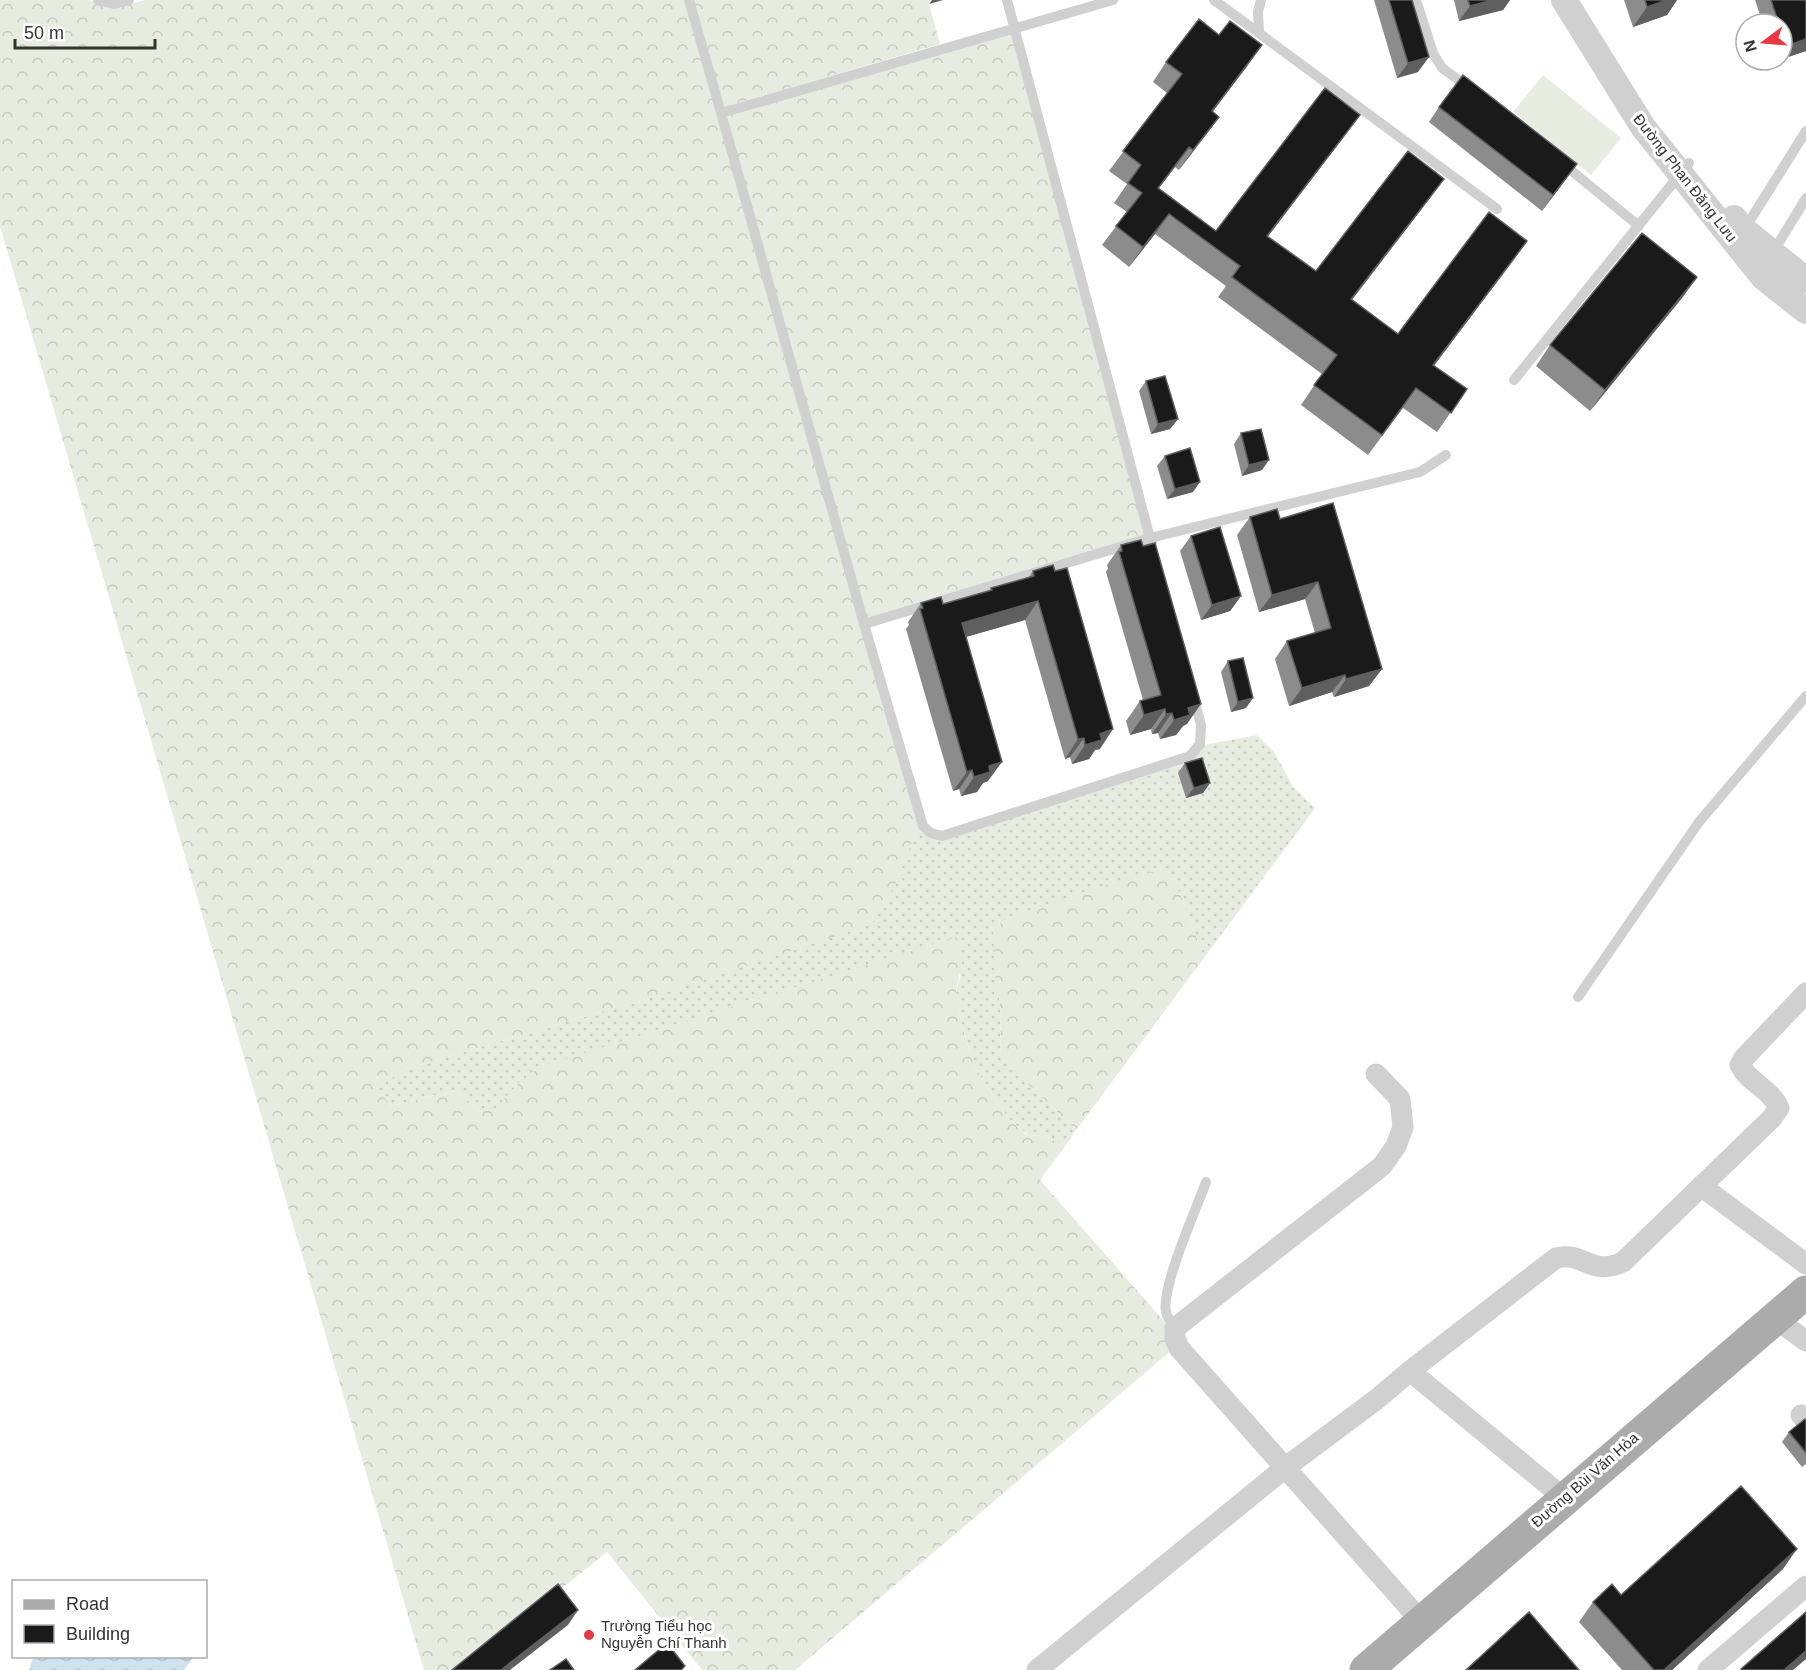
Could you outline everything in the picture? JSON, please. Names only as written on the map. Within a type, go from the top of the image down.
[{"type":"main road","name":"Đường Bùi Văn Hòa","points":[[1365,1670],[1806,1292]]},
{"type":"street","name":"Đường Phan Đăng Lưu","points":[[1564,0],[1643,127],[1685,169],[1712,202],[1763,277],[1806,311]]},
{"type":"street","name":"Đường Phan Đăng Lưu","points":[[1583,0],[1621,68],[1685,169]]},
{"type":"street","name":"Đường Phan Đăng Lưu","points":[[1712,202],[1744,231],[1806,280]]},
{"type":"street","points":[[1037,1670],[1286,1467],[1377,1399],[1556,1258],[1568,1256],[1577,1258],[1596,1267],[1610,1267],[1623,1262],[1771,1119],[1779,1108],[1775,1099],[1744,1074],[1740,1065],[1806,993]]},
{"type":"street","points":[[1376,1074],[1400,1099],[1403,1127],[1396,1146],[1382,1166],[1175,1328],[1175,1338],[1179,1348],[1422,1622]]},
{"type":"street","points":[[1701,1186],[1806,1264]]},
{"type":"street","points":[[1774,1318],[1806,1341]]},
{"type":"street","points":[[1410,1371],[1564,1498]]},
{"type":"street","points":[[1708,1670],[1806,1586]]},
{"type":"lane","points":[[98,0],[114,4],[129,0]]},
{"type":"lane","points":[[689,0],[923,826],[932,833],[942,836],[1190,756],[1200,744],[1201,725],[1192,692]]},
{"type":"lane","points":[[1007,0],[1152,543]]},
{"type":"lane","points":[[721,113],[1113,0]]},
{"type":"lane","points":[[1215,0],[1497,209]]},
{"type":"lane","points":[[1259,33],[1258,12],[1261,0]]},
{"type":"lane","points":[[1416,0],[1432,53],[1437,61],[1478,95]]},
{"type":"lane","points":[[1744,231],[1806,131]]},
{"type":"lane","points":[[1550,153],[1639,226]]},
{"type":"lane","points":[[1514,380],[1685,169]]},
{"type":"lane","points":[[1772,254],[1806,198]]},
{"type":"lane","points":[[864,624],[1152,543],[1420,472],[1446,455]]},
{"type":"lane","points":[[1578,997],[1699,822],[1806,696]]},
{"type":"lane","points":[[1175,1328],[1166,1315],[1168,1286],[1206,1182]]},
{"type":"green space","points":[[0,0],[89,0],[103,5],[123,6],[145,0],[684,0],[918,827],[895,885],[872,924],[652,997],[405,1069],[377,1088],[390,1106],[456,1090],[480,1111],[493,1111],[522,1080],[542,1066],[956,937],[963,956],[956,992],[962,1026],[975,1068],[1008,1118],[1027,1135],[1042,1136],[1066,1145],[1040,1180],[1169,1327],[1172,1350],[795,1670],[702,1670],[607,1552],[461,1670],[424,1670],[0,226]]},
{"type":"green space","points":[[693,0],[928,0],[940,44],[724,107]]},
{"type":"green space","points":[[1012,32],[1145,535],[867,619],[726,116]]},
{"type":"green space","points":[[1543,75],[1621,138],[1591,175],[1513,112]]},
{"type":"green space","points":[[1257,735],[1274,752],[1294,788],[1315,808],[1204,958],[1179,891],[1115,882],[1003,921],[1001,1058],[1076,1130],[1066,1145],[1042,1136],[1028,1135],[1008,1118],[975,1068],[962,1026],[956,992],[961,974],[522,1080],[493,1111],[480,1111],[456,1090],[389,1106],[377,1088],[405,1069],[652,997],[895,885],[918,827],[928,835],[1192,760],[1204,745]]},
{"type":"green space","points":[[1163,869],[1179,891],[1204,958],[1076,1130],[1001,1058],[1000,1004],[995,977],[993,930],[1003,921],[1018,914],[1115,882]]},
{"type":"water","points":[[35,1658],[193,1658],[184,1670],[29,1670]]},
{"type":"building","points":[[1389,0],[1412,0],[1429,57],[1408,63]]},
{"type":"building","points":[[1468,0],[1493,0],[1470,6]]},
{"type":"building","points":[[1645,0],[1667,0],[1647,7]]},
{"type":"building","points":[[1771,0],[1806,0],[1806,39],[1794,43],[1794,12],[1775,12]]},
{"type":"building","points":[[1199,19],[1219,35],[1230,21],[1262,45],[1212,111],[1219,117],[1193,150],[1189,147],[1158,188],[1216,231],[1325,88],[1360,115],[1267,236],[1316,271],[1408,151],[1444,179],[1351,299],[1398,334],[1489,212],[1527,241],[1433,365],[1467,389],[1451,413],[1416,388],[1382,435],[1314,385],[1337,355],[1232,277],[1240,266],[1169,214],[1143,247],[1116,226],[1142,193],[1128,183],[1141,165],[1123,151],[1182,74],[1166,62]]},
{"type":"building","points":[[1463,75],[1577,164],[1553,195],[1439,107]]},
{"type":"building","points":[[1642,233],[1697,277],[1605,390],[1550,345]]},
{"type":"building","points":[[1165,376],[1178,419],[1158,424],[1146,381]]},
{"type":"building","points":[[1261,429],[1269,460],[1249,465],[1241,433]]},
{"type":"building","points":[[1190,448],[1200,482],[1175,489],[1165,456]]},
{"type":"building","points":[[1333,503],[1382,669],[1346,679],[1345,675],[1302,688],[1287,641],[1331,628],[1318,582],[1272,595],[1250,517],[1277,509],[1280,519]]},
{"type":"building","points":[[1220,527],[1241,596],[1212,605],[1191,536]]},
{"type":"building","points":[[1141,540],[1143,546],[1155,543],[1201,704],[1188,708],[1190,715],[1174,720],[1172,713],[1166,714],[1165,709],[1144,715],[1140,701],[1161,695],[1119,552],[1122,551],[1121,545]]},
{"type":"building","points":[[1053,565],[1055,571],[1067,568],[1113,729],[1100,734],[1102,740],[1085,745],[1084,738],[1078,739],[1038,601],[962,623],[1002,762],[989,766],[990,772],[974,777],[972,770],[967,772],[920,609],[923,608],[921,603],[941,597],[943,604],[992,590],[991,588],[1034,576],[1033,571]]},
{"type":"building","points":[[1243,658],[1253,698],[1238,702],[1228,661]]},
{"type":"building","points":[[1202,758],[1210,783],[1194,788],[1185,763]]},
{"type":"building","points":[[1806,1420],[1806,1453],[1789,1432]]},
{"type":"building","points":[[1741,1486],[1797,1549],[1664,1670],[1654,1670],[1593,1602],[1612,1584],[1621,1595]]},
{"type":"building","points":[[558,1584],[578,1610],[501,1670],[452,1670]]},
{"type":"building","points":[[1529,1612],[1579,1670],[1466,1670]]},
{"type":"building","points":[[1806,1612],[1806,1651],[1784,1670],[1741,1669]]},
{"type":"building","points":[[667,1643],[685,1666],[681,1670],[635,1670]]},
{"type":"building","points":[[566,1659],[574,1670],[550,1670]]},
{"type":"place","name":"Trường Tiểu học Nguyễn Chí Thanh","points":[[589,1635]]}]
